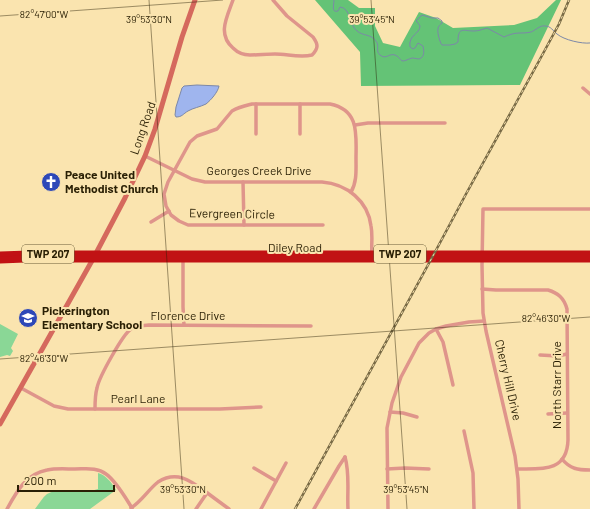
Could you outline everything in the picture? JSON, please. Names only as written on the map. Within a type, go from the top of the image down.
[{"type":"highway","name":"Diley Road","points":[[0,255],[29,254],[183,257],[482,257],[590,259]]},
{"type":"highway","name":"Diley Road","points":[[482,257],[590,254]]},
{"type":"highway","name":"Diley Road","points":[[0,260],[95,256]]},
{"type":"main road","name":"Long Road","points":[[0,424],[95,256],[145,156],[155,129],[182,37],[195,0]]},
{"type":"street","points":[[233,0],[224,28],[227,41],[236,50],[243,54],[250,55],[312,55],[317,49],[318,45],[313,37],[287,16],[273,0]]},
{"type":"street","points":[[583,88],[590,94]]},
{"type":"street","points":[[256,104],[256,134]]},
{"type":"street","points":[[151,222],[169,211],[166,206],[164,194],[168,182],[190,142],[197,136],[217,129],[235,109],[241,106],[256,104],[330,104],[340,107],[350,116],[355,125],[356,177],[351,192],[363,205],[368,214],[371,225],[372,257]]},
{"type":"street","points":[[300,104],[300,134]]},
{"type":"street","points":[[355,125],[368,123],[445,122]]},
{"type":"street","name":"Georges Creek Drive","points":[[145,156],[192,179],[205,182],[328,182],[351,192]]},
{"type":"street","points":[[243,182],[244,225]]},
{"type":"street","name":"Cherry Hill Drive","points":[[519,509],[518,469],[483,313],[483,209],[590,209]]},
{"type":"street","name":"Evergreen Circle","points":[[169,211],[171,215],[179,221],[188,225],[323,224]]},
{"type":"street","points":[[183,257],[184,326]]},
{"type":"street","name":"North Starr Drive","points":[[482,289],[548,290],[559,295],[564,300],[567,309],[568,444],[566,454],[562,460]]},
{"type":"street","points":[[388,509],[387,436],[390,412],[398,386],[419,343],[429,333],[436,329],[469,322],[484,321]]},
{"type":"street","name":"Florence Drive","points":[[96,409],[95,395],[97,386],[106,367],[127,332],[135,327],[311,326]]},
{"type":"street","points":[[436,329],[443,342],[453,385]]},
{"type":"street","points":[[540,355],[558,356],[567,354]]},
{"type":"street","name":"Pearl Lane","points":[[20,388],[58,408],[68,409],[220,409],[260,407]]},
{"type":"street","points":[[390,412],[398,412],[417,417]]},
{"type":"street","points":[[548,414],[567,413]]},
{"type":"street","points":[[464,431],[473,473],[474,509]]},
{"type":"street","points":[[314,509],[345,457],[348,471],[348,509]]},
{"type":"street","points":[[518,469],[547,467],[557,464],[562,460],[565,464],[573,468],[590,470]]},
{"type":"street","points":[[261,509],[286,463]]},
{"type":"street","points":[[254,468],[276,481]]},
{"type":"street","points":[[7,509],[19,487],[31,476],[46,470],[88,469],[102,471],[112,479],[131,508],[143,499],[156,484],[172,477],[181,477],[194,483],[229,509]]},
{"type":"street","points":[[387,469],[429,469]]},
{"type":"street","points":[[196,509],[208,493]]},
{"type":"green space","points":[[315,0],[348,0],[359,8],[375,8],[375,26],[383,43],[400,47],[419,12],[436,18],[453,28],[514,25],[537,18],[556,0],[561,0],[520,85],[361,86],[360,52]]},
{"type":"green space","points":[[0,324],[18,334],[11,348],[13,351],[10,356],[7,355],[0,357]]},
{"type":"green space","points":[[98,473],[104,476],[116,490],[90,509],[35,509],[47,494],[53,492],[65,490],[92,491],[98,489]]},
{"type":"water","points":[[184,86],[219,86],[214,96],[206,104],[176,117],[176,107],[182,88]]},
{"type":"waterway","points":[[334,0],[334,11],[338,11],[340,7],[344,8],[348,13],[354,28],[362,34],[372,37],[376,41],[380,55],[384,57],[395,55],[402,61],[412,58],[419,59],[423,55],[423,46],[418,43],[415,48],[413,49],[410,47],[412,37],[418,31],[420,26],[416,21],[422,15],[438,18],[442,21],[438,27],[440,42],[442,45],[450,45],[458,42],[458,37],[460,31],[462,30],[476,31],[487,28],[504,37],[515,33],[531,32],[543,26],[549,27],[557,34],[568,40],[590,43]]},
{"type":"railway","points":[[295,509],[559,24],[569,0]]},
{"type":"place","name":"Peace United Methodist Church","points":[[51,182]]},
{"type":"place","name":"Pickerington Elementary School","points":[[28,318]]}]
